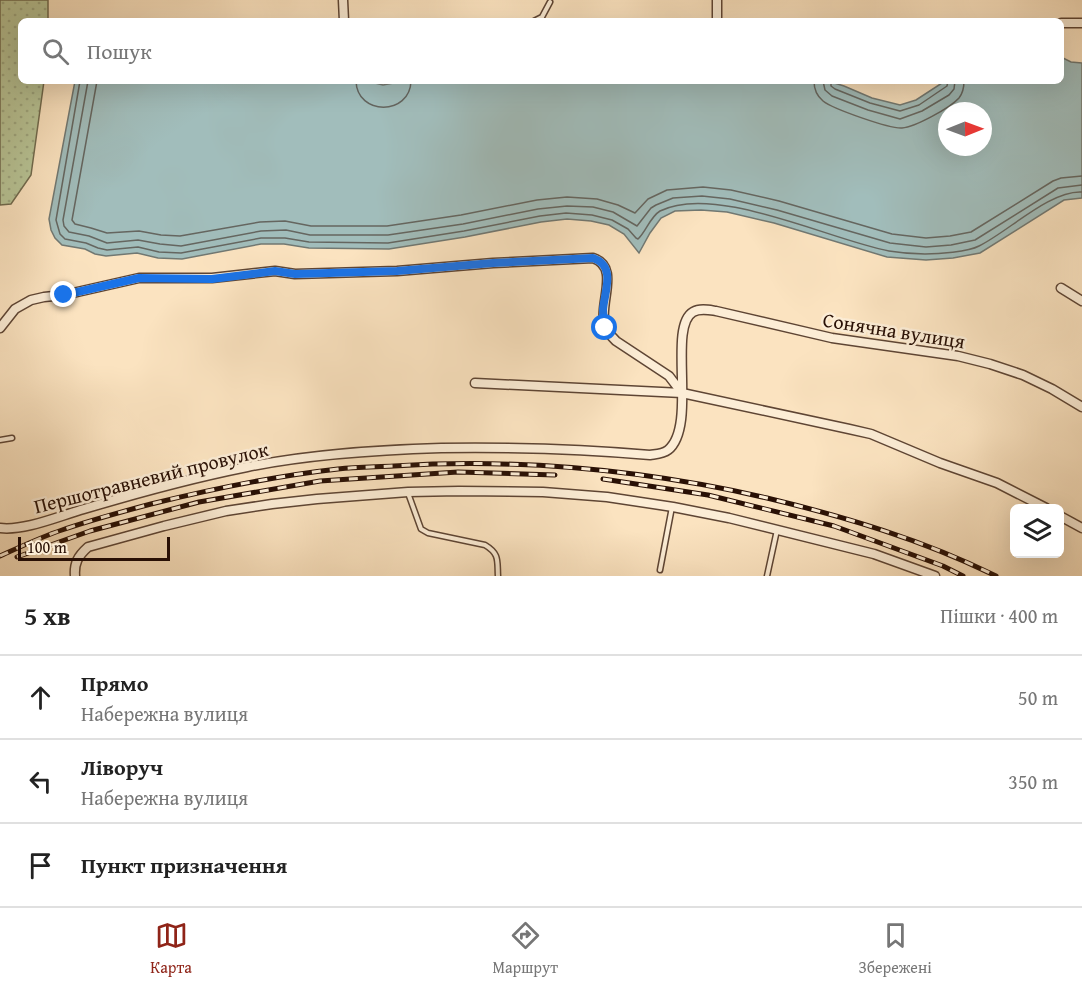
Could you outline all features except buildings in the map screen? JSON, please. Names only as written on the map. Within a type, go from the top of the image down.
[{"type":"street","points":[[344,0],[344,18]]},
{"type":"street","points":[[717,0],[717,18]]},
{"type":"street","points":[[1064,23],[1082,23]]},
{"type":"street","points":[[0,328],[15,309],[31,300],[139,278],[212,279],[275,271],[295,274],[397,271],[593,258],[600,260],[608,275],[603,310],[605,328],[616,341],[669,376],[682,393]]},
{"type":"street","points":[[1061,288],[1082,301]]},
{"type":"street","name":"Сонячна вулиця","points":[[682,393],[684,327],[686,321],[699,310],[716,311],[832,338],[957,356],[1023,375],[1082,407]]},
{"type":"street","points":[[475,382],[682,393],[871,434],[940,463],[998,483],[1038,504]]},
{"type":"street","name":"Першотравневий провулок","points":[[0,528],[18,528],[191,480],[294,459],[401,449],[490,447],[660,454],[668,450],[678,433],[682,393]]},
{"type":"street","points":[[75,576],[76,561],[88,547],[226,511],[317,499],[408,492],[459,491],[543,492],[607,497],[673,507],[729,518],[874,554],[935,576]]},
{"type":"street","points":[[1064,519],[1082,528]]},
{"type":"lane","points":[[540,18],[550,2]]},
{"type":"lane","points":[[0,440],[12,438]]},
{"type":"lane","points":[[408,492],[421,530],[485,545],[494,550],[497,557],[498,576]]},
{"type":"lane","points":[[660,570],[673,507]]},
{"type":"lane","points":[[767,576],[777,530]]},
{"type":"green space","points":[[0,0],[48,0],[48,18],[18,18],[18,84],[44,84],[31,175],[11,204],[0,205]]},
{"type":"water","points":[[1064,58],[1082,63],[1082,198],[1064,200],[980,253],[926,260],[887,257],[774,223],[727,212],[701,210],[675,211],[661,218],[639,253],[624,234],[609,225],[567,219],[389,249],[309,248],[284,244],[261,244],[182,259],[158,258],[137,253],[106,256],[62,245],[51,230],[49,219],[74,84],[838,84],[872,98],[900,105],[916,100],[940,84],[1064,84]]},
{"type":"railway","points":[[0,556],[46,536],[95,519],[197,493],[291,475],[345,468],[488,464],[535,465],[629,473],[767,498],[884,531],[941,551],[996,576]]},
{"type":"railway","points":[[17,557],[90,531],[199,502],[320,481],[458,472],[555,475]]},
{"type":"railway","points":[[603,479],[708,495],[834,526],[943,566],[963,576]]},
{"type":"route","points":[[64,295],[139,278],[212,279],[275,271],[295,274],[397,271],[593,258],[600,260],[608,275],[603,310],[605,328]]}]
